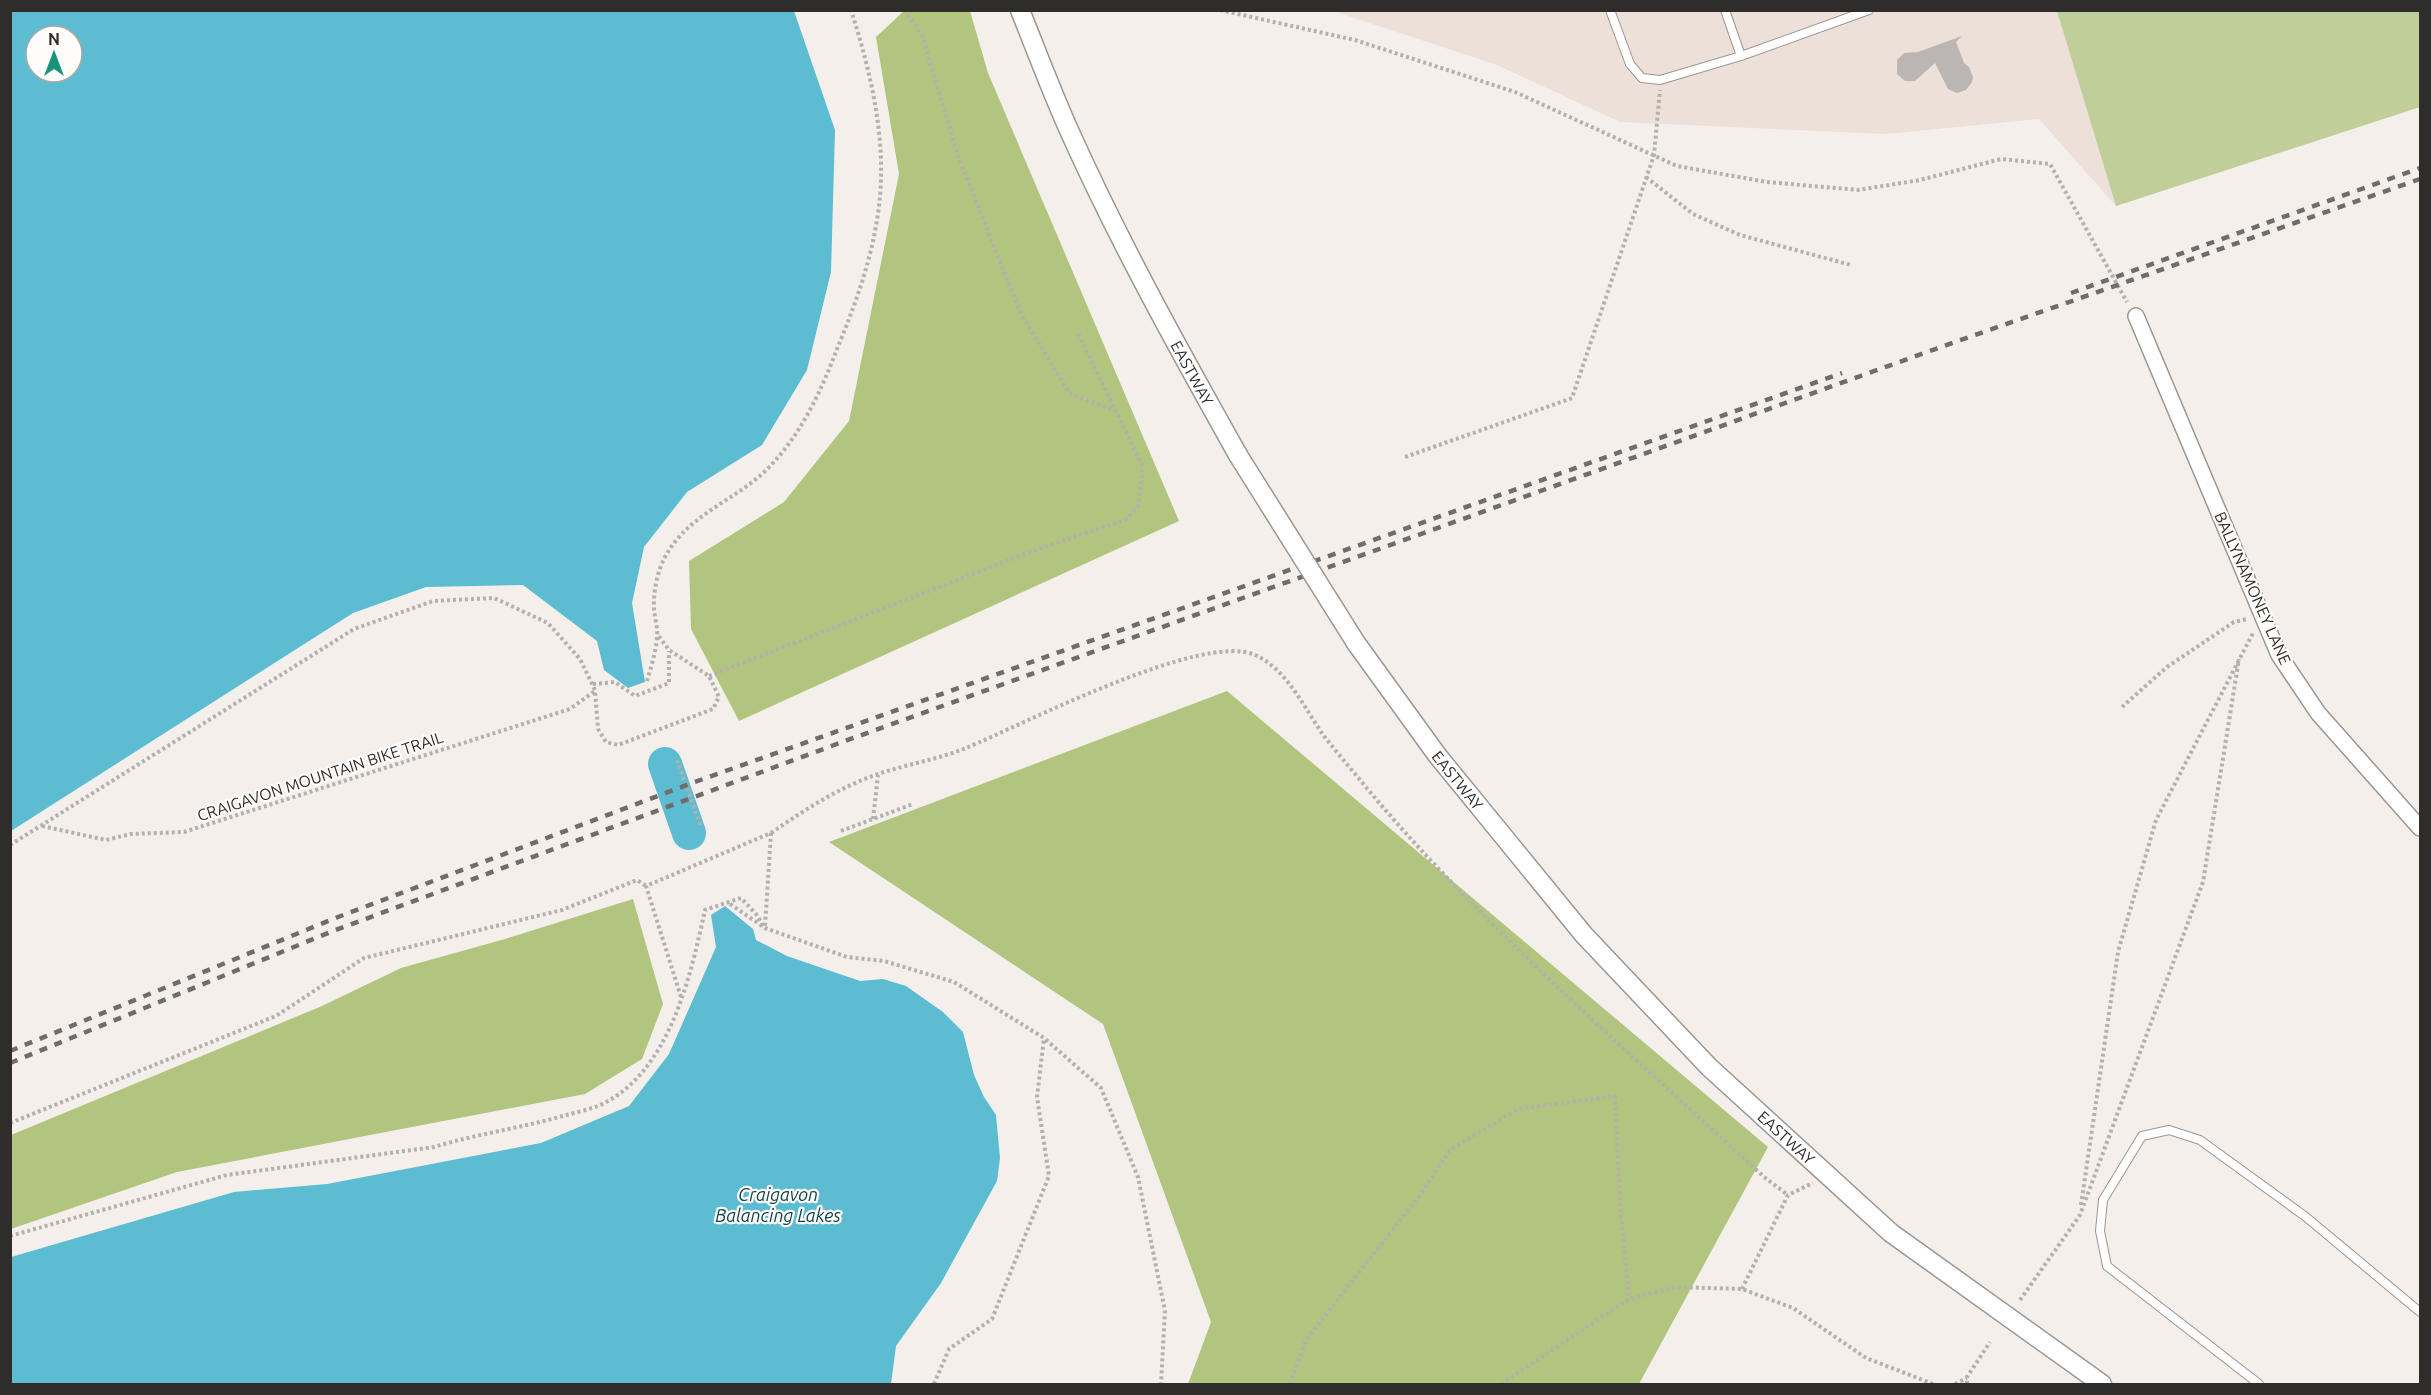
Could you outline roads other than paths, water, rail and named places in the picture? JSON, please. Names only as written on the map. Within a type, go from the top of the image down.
[{"type":"street","name":"EASTWAY","points":[[1020,10],[1067,127],[1106,209],[1151,299],[1238,455],[1356,643],[1437,755],[1584,935],[1709,1067],[1891,1233],[2102,1384]]},
{"type":"street","name":"BALLYNAMONEY LANE","points":[[2136,316],[2279,655],[2318,713],[2421,828]]},
{"type":"lane","points":[[1610,10],[1630,64],[1642,78],[1660,80],[1741,56],[1869,10]]},
{"type":"lane","points":[[1725,10],[1741,56]]},
{"type":"lane","points":[[2259,1384],[2107,1266],[2100,1231],[2103,1200],[2142,1136],[2169,1130],[2200,1140],[2306,1217],[2421,1312]]},
{"type":"water","points":[[11,10],[794,11],[835,130],[831,272],[807,370],[762,445],[687,492],[644,547],[632,603],[645,682],[628,688],[604,670],[597,641],[523,585],[426,587],[353,613],[11,831]]},
{"type":"water","name":"Craigavon Balancing Lakes","points":[[725,906],[753,929],[756,940],[787,956],[860,981],[883,979],[906,986],[943,1012],[963,1032],[974,1075],[984,1097],[996,1115],[1000,1158],[997,1181],[941,1283],[896,1346],[891,1384],[11,1384],[11,1257],[234,1192],[327,1184],[541,1143],[629,1106],[669,1054],[716,947],[711,915]]},
{"type":"waterway","points":[[665,764],[689,833]]},
{"type":"railway","points":[[2071,293],[2420,168]]},
{"type":"railway","points":[[10,1063],[333,931],[845,741],[1955,342],[2420,179]]},
{"type":"railway","points":[[10,1051],[338,917],[692,783],[1842,373]]}]
